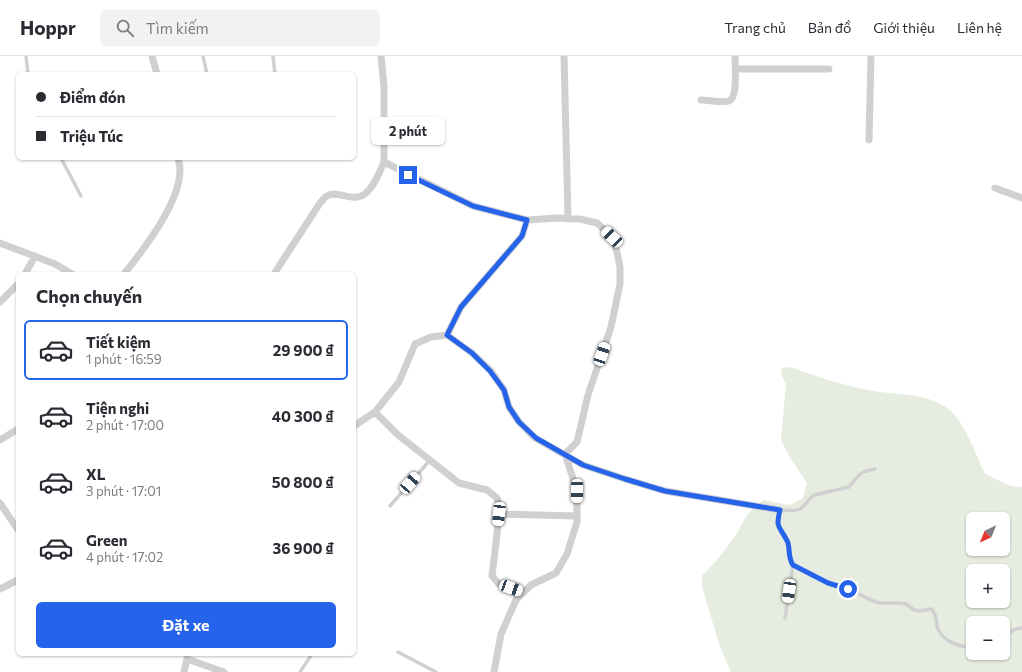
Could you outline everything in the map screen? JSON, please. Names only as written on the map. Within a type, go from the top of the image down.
[{"type":"street","points":[[152,56],[156,72]]},
{"type":"street","points":[[275,272],[320,203],[328,195],[337,194],[351,198],[365,194],[373,185],[384,162],[384,86],[381,56]]},
{"type":"street","points":[[564,56],[568,219]]},
{"type":"street","points":[[701,100],[726,102],[733,98],[735,92],[735,56]]},
{"type":"street","points":[[869,140],[871,56]]},
{"type":"street","points":[[735,69],[829,69]]},
{"type":"street","points":[[126,272],[137,258],[167,213],[178,184],[180,171],[178,160]]},
{"type":"street","points":[[384,162],[473,206],[527,220],[558,218],[597,223],[612,237],[620,267],[620,284],[611,327],[588,395],[577,442],[565,454]]},
{"type":"street","points":[[995,188],[1022,198]]},
{"type":"street","points":[[447,335],[461,307],[522,236],[527,220]]},
{"type":"street","points":[[0,243],[55,264],[69,272]]},
{"type":"street","points":[[26,272],[35,256]]},
{"type":"street","points":[[0,302],[16,286]]},
{"type":"street","points":[[356,425],[375,412],[399,382],[415,344],[431,337],[447,335],[472,353],[490,371],[504,390],[509,407],[519,422],[536,438],[583,465],[665,491],[780,510]]},
{"type":"street","points":[[375,412],[398,435],[459,483],[487,490],[497,498],[500,508],[492,576],[499,584],[523,592]]},
{"type":"street","points":[[0,440],[16,430]]},
{"type":"street","points":[[494,672],[501,634],[516,600],[531,585],[556,573],[568,554],[577,522],[577,491],[565,454]]},
{"type":"street","points":[[0,503],[16,527]]},
{"type":"street","points":[[499,514],[577,516]]},
{"type":"street","points":[[0,589],[16,581]]},
{"type":"street","points":[[184,672],[187,656],[224,672]]},
{"type":"lane","points":[[26,56],[28,72]]},
{"type":"lane","points":[[203,56],[207,72]]},
{"type":"lane","points":[[273,56],[275,72]]},
{"type":"lane","points":[[62,160],[81,196]]},
{"type":"lane","points":[[390,506],[430,460]]},
{"type":"lane","points":[[785,618],[793,565],[791,562],[789,545],[779,527],[778,522],[780,510],[795,510],[801,508],[810,497],[849,487],[863,472],[875,469]]},
{"type":"lane","points":[[793,565],[828,583],[848,589],[873,601],[880,603],[906,604],[914,610],[919,611],[931,609],[935,612],[940,633],[958,645],[966,647]]},
{"type":"lane","points":[[1010,632],[1018,628],[1022,628]]},
{"type":"lane","points":[[398,652],[436,672]]},
{"type":"lane","points":[[300,672],[311,656]]},
{"type":"shaded area","points":[[791,367],[852,387],[912,395],[939,403],[953,413],[959,420],[969,438],[985,474],[1010,486],[1022,487],[1022,672],[731,672],[720,647],[702,587],[702,576],[717,560],[736,535],[747,515],[763,500],[790,505],[803,498],[807,483],[791,459],[781,440],[786,384],[781,375],[782,368]]},
{"type":"route","points":[[408,175],[473,206],[527,220],[522,236],[461,307],[447,335],[472,353],[490,371],[504,390],[509,407],[519,422],[536,438],[583,465],[665,491],[780,510],[778,522],[779,527],[783,531],[789,545],[790,558],[793,565],[828,583],[848,589]]}]
